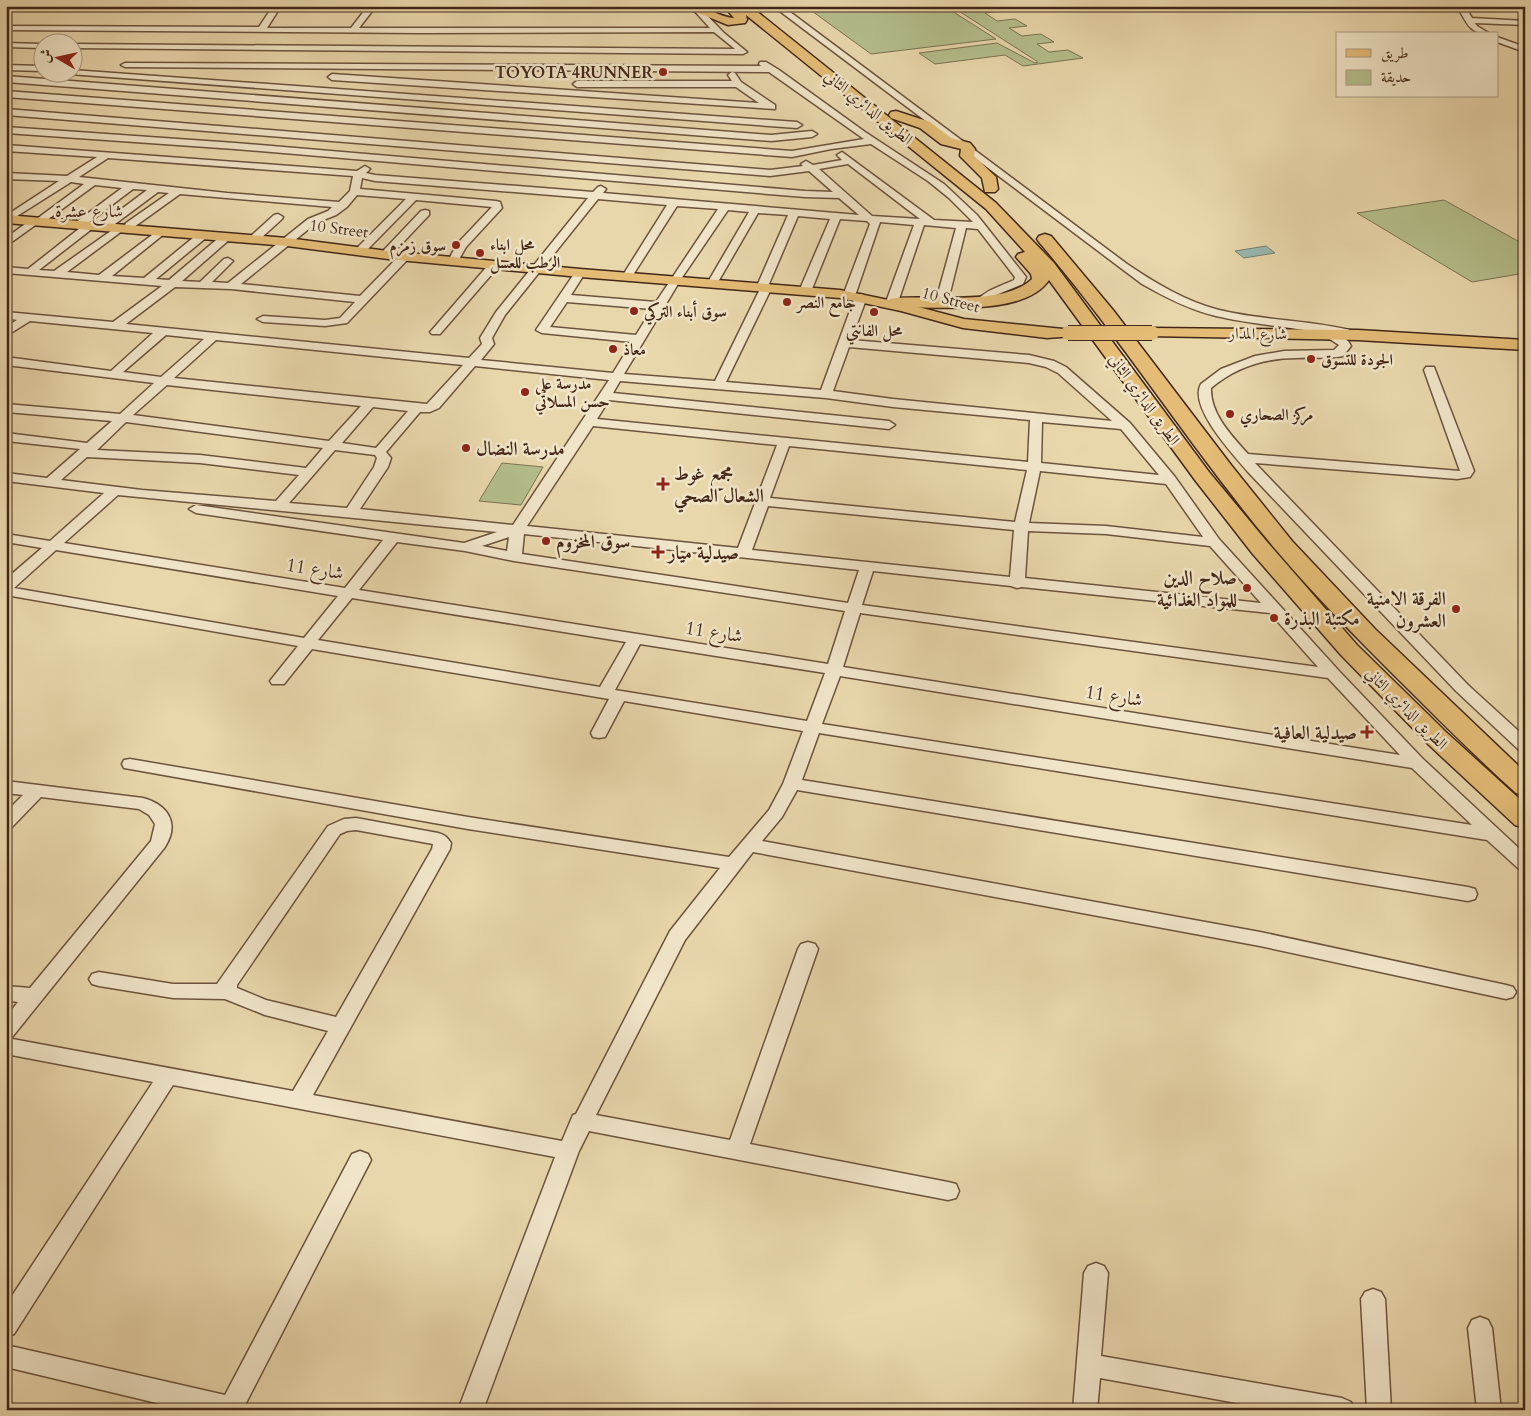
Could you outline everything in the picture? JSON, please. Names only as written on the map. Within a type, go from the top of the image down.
[{"type":"highway","points":[[694,7],[708,12],[721,21],[741,20],[740,16],[730,6]]},
{"type":"highway","name":"الطريق الدائري الثاني","points":[[742,6],[991,206],[1048,267],[1202,476],[1260,548],[1349,650],[1438,738],[1525,819]]},
{"type":"highway","name":"الطريق الدائري الثاني","points":[[758,6],[990,189],[1042,236],[1075,272],[1231,479],[1284,546],[1379,647],[1525,787]]},
{"type":"highway","points":[[896,114],[925,125],[946,141],[966,147],[969,159],[989,177],[990,189]]},
{"type":"highway","points":[[894,302],[982,301],[1014,297],[1037,287],[1041,280],[1039,273],[1033,266],[964,193],[954,176]]},
{"type":"main road","name":"10 Street","points":[[9,216],[84,225],[256,237],[405,256],[676,280],[806,289],[894,302],[990,327]]},
{"type":"main road","name":"10 Street","points":[[115,226],[160,232],[288,241],[580,273],[765,286],[856,295],[963,323],[990,327]]},
{"type":"main road","name":"شارع المدار","points":[[990,327],[1068,333],[1329,334],[1525,345]]},
{"type":"street","points":[[9,216],[220,81],[235,68],[277,6]]},
{"type":"street","points":[[354,30],[372,6]]},
{"type":"street","points":[[777,6],[1123,266],[1161,292],[1218,313],[1358,335]]},
{"type":"street","points":[[1461,6],[1474,28],[1482,32]]},
{"type":"street","points":[[694,7],[719,33],[750,56],[872,141],[916,168],[961,204],[1004,253],[1022,279],[992,293],[982,301]]},
{"type":"street","points":[[1469,20],[1525,23]]},
{"type":"street","points":[[6,28],[719,33]]},
{"type":"street","points":[[82,51],[108,28]]},
{"type":"street","points":[[400,67],[421,31]]},
{"type":"street","points":[[549,67],[565,31]]},
{"type":"street","points":[[1498,38],[1525,50]]},
{"type":"street","points":[[1508,43],[1525,44]]},
{"type":"street","points":[[6,45],[32,46]]},
{"type":"street","points":[[82,47],[556,51],[750,56]]},
{"type":"street","points":[[6,66],[32,65]]},
{"type":"street","points":[[82,65],[102,65]]},
{"type":"street","points":[[112,65],[235,68],[549,67],[771,69]]},
{"type":"street","points":[[6,66],[32,69]]},
{"type":"street","points":[[6,77],[20,68]]},
{"type":"street","points":[[235,68],[329,77],[458,84],[638,99],[772,107]]},
{"type":"street","points":[[231,286],[307,224],[332,213],[343,205],[355,192],[354,188],[358,174],[477,68]]},
{"type":"street","points":[[597,158],[608,140],[632,112],[645,84],[656,69]]},
{"type":"street","points":[[728,69],[738,84],[831,146],[932,223]]},
{"type":"street","points":[[82,73],[220,81],[288,88],[797,125]]},
{"type":"street","points":[[94,86],[114,75]]},
{"type":"street","points":[[6,77],[94,86],[775,138],[812,134]]},
{"type":"street","points":[[312,89],[329,77]]},
{"type":"street","points":[[674,101],[682,83]]},
{"type":"street","points":[[458,84],[738,84]]},
{"type":"street","points":[[713,84],[713,103]]},
{"type":"street","points":[[109,102],[129,88]]},
{"type":"street","points":[[272,99],[288,88]]},
{"type":"street","points":[[6,94],[792,154],[831,146],[872,141]]},
{"type":"street","points":[[31,114],[56,98]]},
{"type":"street","points":[[235,146],[296,100]]},
{"type":"street","points":[[6,112],[770,173],[850,161]]},
{"type":"street","points":[[57,133],[81,118]]},
{"type":"street","points":[[6,130],[235,146],[805,194],[841,195]]},
{"type":"street","points":[[6,139],[20,131]]},
{"type":"street","points":[[650,162],[666,144]]},
{"type":"street","points":[[6,148],[266,166],[358,174],[375,178],[596,195],[870,220],[980,226]]},
{"type":"street","points":[[266,166],[284,150]]},
{"type":"street","points":[[792,154],[836,188],[841,195],[874,223],[844,343],[826,394]]},
{"type":"street","points":[[6,361],[164,381],[430,408],[435,405],[488,344],[486,338],[500,314],[624,160]]},
{"type":"street","points":[[6,176],[68,179],[178,191],[343,205]]},
{"type":"street","points":[[6,243],[93,182]]},
{"type":"street","points":[[32,270],[132,185]]},
{"type":"street","points":[[58,273],[115,226],[156,188]]},
{"type":"street","points":[[115,226],[178,191]]},
{"type":"street","points":[[355,192],[496,204],[497,208],[461,246],[453,260]]},
{"type":"street","points":[[362,249],[414,198]]},
{"type":"street","points":[[628,275],[674,202]]},
{"type":"street","points":[[514,557],[517,530],[589,422],[676,280],[725,207]]},
{"type":"street","points":[[714,282],[755,210]]},
{"type":"street","points":[[388,252],[425,213]]},
{"type":"street","points":[[719,385],[765,286],[794,213]]},
{"type":"street","points":[[256,237],[278,217]]},
{"type":"street","points":[[806,289],[836,217]]},
{"type":"street","points":[[894,302],[920,223]]},
{"type":"street","points":[[942,301],[962,225]]},
{"type":"street","points":[[102,278],[160,232]]},
{"type":"street","points":[[147,281],[203,235]]},
{"type":"street","points":[[116,326],[172,284],[226,237]]},
{"type":"street","points":[[263,319],[325,323],[343,321],[405,256]]},
{"type":"street","points":[[203,285],[228,262]]},
{"type":"street","points":[[436,332],[494,264]]},
{"type":"street","points":[[6,270],[32,270],[172,284],[231,286],[364,300]]},
{"type":"street","points":[[580,273],[542,330],[639,339]]},
{"type":"street","points":[[564,298],[660,306]]},
{"type":"street","points":[[6,315],[617,377],[826,394],[893,403],[1125,426]]},
{"type":"street","points":[[6,333],[28,317]]},
{"type":"street","points":[[113,375],[163,331]]},
{"type":"street","points":[[1329,334],[1344,342],[1345,346],[1339,353],[1283,354],[1254,359],[1224,372],[1205,387],[1204,398],[1212,415],[1226,437],[1291,510],[1462,688],[1525,746]]},
{"type":"street","points":[[50,483],[215,336]]},
{"type":"street","points":[[844,343],[1008,357],[1050,364],[1062,370],[1125,426],[1170,480],[1214,542],[1416,763],[1525,865]]},
{"type":"street","points":[[1244,458],[1465,474],[1467,471],[1430,370]]},
{"type":"street","points":[[605,396],[885,438],[1034,468],[1170,480]]},
{"type":"street","points":[[280,506],[331,445],[370,403]]},
{"type":"street","points":[[885,438],[893,403]]},
{"type":"street","points":[[6,408],[125,418],[379,452],[384,458],[380,467],[351,512]]},
{"type":"street","points":[[379,452],[417,408]]},
{"type":"street","points":[[1017,584],[1022,527],[1034,468],[1036,417]]},
{"type":"street","points":[[589,422],[784,442],[885,438]]},
{"type":"street","points":[[6,437],[88,450],[200,459],[310,472]]},
{"type":"street","points":[[743,554],[784,442]]},
{"type":"street","points":[[6,478],[142,494],[351,512],[1017,584],[1274,609]]},
{"type":"street","points":[[6,587],[115,491]]},
{"type":"street","points":[[142,494],[149,501],[159,503],[394,537],[514,557],[854,608],[1333,674]]},
{"type":"street","points":[[763,500],[1022,527],[1106,530],[1214,542]]},
{"type":"street","points":[[465,548],[517,530]]},
{"type":"street","points":[[278,681],[394,537]]},
{"type":"street","name":"شارع 11","points":[[6,538],[1416,763]]},
{"type":"street","points":[[470,1410],[581,1121],[677,936],[733,864],[776,813],[792,784],[834,670],[867,567]]},
{"type":"street","points":[[6,591],[308,644],[813,728],[1490,834]]},
{"type":"street","points":[[598,733],[635,639]]},
{"type":"street","points":[[130,764],[468,824],[733,864]]},
{"type":"street","points":[[792,784],[1468,894]]},
{"type":"street","points":[[6,787],[144,804],[156,810],[162,818],[165,828],[159,842],[32,996],[6,1031]]},
{"type":"street","points":[[6,823],[36,792]]},
{"type":"street","points":[[228,992],[227,984],[231,977],[334,830],[344,825],[356,824],[438,839],[442,843],[442,850],[298,1102]]},
{"type":"street","points":[[749,845],[1260,938],[1506,992]]},
{"type":"street","points":[[737,1151],[808,949]]},
{"type":"street","points":[[99,979],[173,991],[228,992],[233,996],[264,1006],[341,1026]]},
{"type":"street","points":[[6,993],[32,996]]},
{"type":"street","points":[[6,1046],[167,1078],[568,1151]]},
{"type":"street","points":[[6,1326],[167,1078]]},
{"type":"street","points":[[581,1121],[948,1191]]},
{"type":"street","points":[[6,1356],[234,1409],[360,1160]]},
{"type":"street","points":[[1085,1410],[1096,1273]]},
{"type":"street","points":[[1373,1298],[1379,1410]]},
{"type":"street","points":[[1480,1328],[1489,1410]]},
{"type":"street","points":[[1089,1365],[1342,1410]]},
{"type":"green space","points":[[805,6],[944,6],[996,39],[871,54]]},
{"type":"green space","points":[[951,6],[994,6],[1001,11],[985,13],[997,21],[1015,19],[1027,26],[1009,28],[1022,36],[1041,34],[1054,42],[1037,44],[1049,52],[1068,50],[1083,58],[1023,66],[1005,55],[935,64],[919,53],[997,43],[1035,63],[1038,62]]},
{"type":"green space","points":[[1444,200],[1525,245],[1525,273],[1472,282],[1357,213]]},
{"type":"green space","points":[[502,463],[543,467],[521,505],[479,501]]},
{"type":"water","points":[[1266,246],[1275,253],[1244,258],[1235,251]]},
{"type":"place","name":"TOYOTA 4RUNNER","points":[[663,72]]},
{"type":"place","name":"سوق زمزم","points":[[456,245]]},
{"type":"place","name":"محل ابناء الرطب للعسل","points":[[480,253]]},
{"type":"place","name":"جامع النصر","points":[[787,302]]},
{"type":"place","name":"سوق أبناء التركي","points":[[634,311]]},
{"type":"place","name":"محل الفانتي","points":[[874,312]]},
{"type":"place","name":"معاذ","points":[[613,349]]},
{"type":"place","name":"الجودة للتسوق","points":[[1311,359]]},
{"type":"place","name":"مدرسة على حسن المسلاتي","points":[[525,392]]},
{"type":"place","name":"مركز الصحاري","points":[[1230,414]]},
{"type":"place","name":"مدرسة النضال","points":[[466,448]]},
{"type":"place","name":"مجمع غوط الشعال الصحي","points":[[663,484]]},
{"type":"place","name":"سوق المخزوم","points":[[546,541]]},
{"type":"place","name":"صيدلية ميار","points":[[658,552]]},
{"type":"place","name":"صلاح الدين للمواد الغذائية","points":[[1247,588]]},
{"type":"place","name":"الفرقة الامنية العشرون","points":[[1456,609]]},
{"type":"place","name":"مكتبة البذرة","points":[[1274,618]]},
{"type":"place","name":"صيدلية العافية","points":[[1367,732]]},
{"type":"district","name":"شارع عشرة","points":[[89,211]]}]
